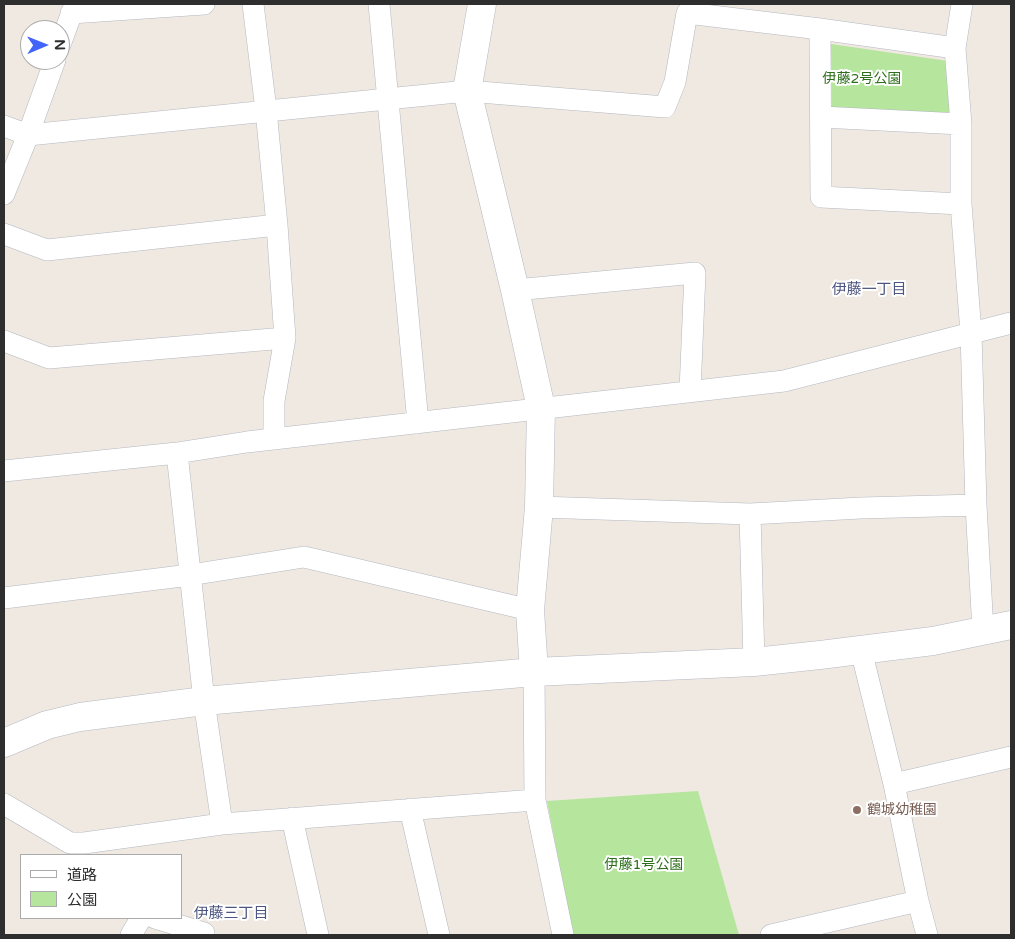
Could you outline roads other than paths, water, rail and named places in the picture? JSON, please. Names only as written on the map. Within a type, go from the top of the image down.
[{"type":"street","points":[[69,20],[73,8],[204,4]]},
{"type":"street","points":[[253,4],[266,110],[285,338],[274,401],[274,439]]},
{"type":"street","points":[[379,4],[418,423]]},
{"type":"street","points":[[482,4],[467,91],[515,290],[541,408],[538,507],[530,610],[534,672],[536,800],[563,935]]},
{"type":"street","points":[[962,4],[955,48],[961,124],[961,204],[971,333],[982,631]]},
{"type":"street","points":[[4,126],[28,135],[467,91],[666,107],[676,82],[687,13],[955,48]]},
{"type":"street","points":[[820,30],[821,197],[961,204]]},
{"type":"street","points":[[4,194],[51,70]]},
{"type":"street","points":[[821,117],[961,124]]},
{"type":"street","points":[[4,234],[47,250],[277,225]]},
{"type":"street","points":[[515,290],[695,273],[690,392]]},
{"type":"street","points":[[4,472],[177,453],[247,442],[784,381],[1011,323]]},
{"type":"street","points":[[4,341],[49,358],[285,338]]},
{"type":"street","points":[[177,453],[204,701],[222,824]]},
{"type":"street","points":[[538,507],[750,514],[860,508],[976,505]]},
{"type":"street","points":[[750,514],[754,662]]},
{"type":"street","points":[[4,598],[190,575],[304,556],[530,610]]},
{"type":"street","points":[[4,742],[47,724],[80,717],[204,701],[534,672],[754,662],[933,641],[1011,625]]},
{"type":"street","points":[[861,650],[894,784],[918,901],[927,935]]},
{"type":"street","points":[[894,784],[1011,757]]},
{"type":"street","points":[[4,804],[70,843],[84,843],[222,824],[536,800]]},
{"type":"street","points":[[410,809],[439,935]]},
{"type":"street","points":[[292,818],[318,935]]},
{"type":"street","points":[[771,935],[918,901]]},
{"type":"street","points":[[131,935],[140,919]]},
{"type":"street","points":[[158,919],[204,933],[204,935]]},
{"type":"place","name":"鶴城幼稚園","points":[[857,810]]},
{"type":"district","name":"伊藤一丁目","points":[[869,290]]},
{"type":"district","name":"伊藤三丁目","points":[[231,914]]},
{"type":"park label","name":"伊藤2号公園","points":[[862,79]]},
{"type":"park label","name":"伊藤1号公園","points":[[644,865]]}]
